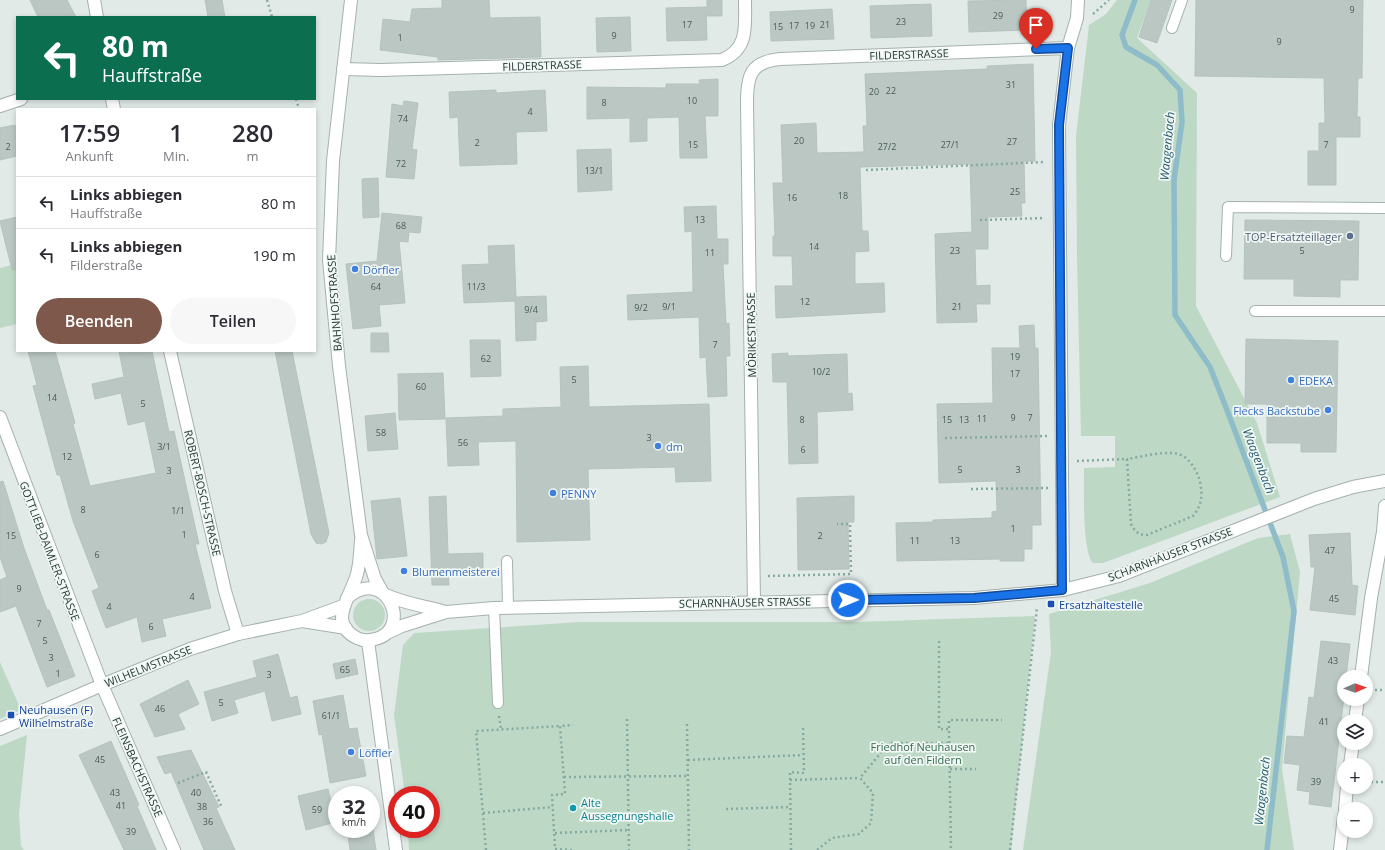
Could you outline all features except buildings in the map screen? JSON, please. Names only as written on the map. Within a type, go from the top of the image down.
[{"type":"street","points":[[94,0],[97,16]]},
{"type":"street","name":"BAHNHOFSTRASSE","points":[[351,0],[333,161],[329,260],[339,366],[361,535],[376,579],[392,605],[394,613],[393,624],[387,633]]},
{"type":"street","name":"FILDERSTRASSE","points":[[343,69],[381,70],[722,60],[738,50],[742,42],[745,20],[745,0]]},
{"type":"street","points":[[1062,590],[1059,125],[1068,48],[1077,18],[1078,0]]},
{"type":"street","name":"FILDERSTRASSE","points":[[754,69],[761,63],[780,59],[1068,48]]},
{"type":"street","name":"MÖRIKESTRASSE","points":[[754,69],[747,83],[754,602]]},
{"type":"street","points":[[0,106],[18,100]]},
{"type":"street","name":"ROBERT-BOSCH-STRASSE","points":[[170,352],[225,591],[238,634]]},
{"type":"street","name":"GOTTLIEB-DAIMLER-STRASSE","points":[[0,416],[102,685]]},
{"type":"street","name":"SCHARNHÄUSER STRASSE","points":[[387,633],[402,626],[446,612],[508,607],[974,598],[1062,590],[1119,576],[1284,510],[1335,492],[1385,481]]},
{"type":"street","points":[[1362,670],[1371,598],[1383,532],[1385,506]]},
{"type":"street","name":"BAHNHOFSTRASSE","points":[[345,602],[358,573],[361,535]]},
{"type":"street","points":[[384,594],[372,588],[363,588],[354,592],[345,602],[342,615],[346,628],[350,634],[358,639],[368,641],[387,633]]},
{"type":"street","name":"SCHARNHÄUSER STRASSE","points":[[384,594],[398,601],[427,606],[446,612]]},
{"type":"street","name":"WILHELMSTRASSE","points":[[0,729],[190,649],[238,634],[302,621],[345,602]]},
{"type":"street","name":"WILHELMSTRASSE","points":[[302,621],[346,628]]},
{"type":"street","points":[[368,641],[396,850]]},
{"type":"street","name":"FLEINSBACHSTRASSE","points":[[102,685],[174,850]]},
{"type":"street","points":[[1340,850],[1341,838]]},
{"type":"lane","points":[[1172,28],[1182,0]]},
{"type":"lane","points":[[1226,256],[1228,207],[1385,208]]},
{"type":"lane","points":[[1255,311],[1385,311]]},
{"type":"lane","points":[[507,561],[508,607]]},
{"type":"lane","points":[[494,608],[498,703]]},
{"type":"path","points":[[267,0],[272,16]]},
{"type":"path","points":[[866,170],[1059,161]]},
{"type":"path","points":[[980,220],[1060,218]]},
{"type":"path","points":[[945,438],[1062,436]]},
{"type":"path","points":[[1062,462],[1127,459],[1174,453],[1184,458],[1192,466],[1198,476],[1202,492],[1201,501],[1193,516],[1147,535],[1141,535],[1135,531],[1131,524],[1127,459]]},
{"type":"path","points":[[972,489],[1062,488]]},
{"type":"path","points":[[754,576],[852,574],[850,524],[837,524]]},
{"type":"path","points":[[1010,850],[1036,619],[1037,593]]},
{"type":"path","points":[[939,641],[939,728],[949,729]]},
{"type":"path","points":[[1373,689],[1385,690]]},
{"type":"path","points":[[627,719],[629,850]]},
{"type":"path","points":[[951,850],[950,743],[948,720],[1002,720]]},
{"type":"path","points":[[687,724],[689,850]]},
{"type":"path","points":[[486,850],[476,732],[573,725]]},
{"type":"path","points":[[791,850],[790,772],[804,773],[803,725]]},
{"type":"path","points":[[555,850],[552,795],[565,794],[560,726]]},
{"type":"path","points":[[790,780],[860,778],[889,743],[950,743]]},
{"type":"path","points":[[687,760],[803,755]]},
{"type":"path","points":[[950,769],[976,769]]},
{"type":"path","points":[[178,783],[206,772],[222,808]]},
{"type":"path","points":[[564,777],[688,776]]},
{"type":"path","points":[[818,850],[832,838],[859,834],[871,823],[873,792],[860,778]]},
{"type":"path","points":[[1373,782],[1385,782]]},
{"type":"path","points":[[483,814],[553,807]]},
{"type":"path","points":[[726,809],[790,807]]},
{"type":"path","points":[[555,833],[629,830]]},
{"type":"path","points":[[550,850],[572,850]]},
{"type":"green space","points":[[1117,0],[1151,0],[1137,38],[1197,93],[1196,306],[1257,423],[1280,497],[1103,563],[1093,563],[1089,557],[1085,533],[1084,468],[1115,467],[1115,436],[1081,436],[1076,136],[1089,25],[1106,14]]},
{"type":"green space","points":[[16,264],[16,324],[0,328],[0,268]]},
{"type":"green space","points":[[1290,534],[1300,572],[1282,769],[1294,850],[1023,850],[1051,652],[1049,614],[1150,583],[1258,538]]},
{"type":"green space","points":[[366,599],[372,599],[381,603],[385,615],[381,627],[372,631],[366,631],[357,627],[353,618],[353,612],[357,603]]},
{"type":"green space","name":"Friedhof Neuhausen auf den Fildern","points":[[1035,616],[1011,850],[409,850],[408,838],[440,838],[440,786],[404,786],[394,715],[403,645],[414,633],[580,622],[858,622]]},
{"type":"green space","points":[[0,662],[21,710],[0,719]]},
{"type":"green space","points":[[27,735],[19,814],[21,846],[24,850],[0,850],[0,746]]},
{"type":"waterway","name":"Waagenbach","points":[[1135,0],[1122,35],[1126,47],[1157,65],[1180,90],[1182,122],[1174,180],[1175,315],[1210,367],[1283,557],[1294,611],[1267,850]]},
{"type":"place","name":"TOP-Ersatzteillager","points":[[1350,236]]},
{"type":"place","name":"Dörfler","points":[[355,269]]},
{"type":"place","name":"EDEKA","points":[[1291,380]]},
{"type":"place","name":"Flecks Backstube","points":[[1328,410]]},
{"type":"place","name":"dm","points":[[658,446]]},
{"type":"place","name":"PENNY","points":[[553,493]]},
{"type":"place","name":"Blumenmeisterei","points":[[404,571]]},
{"type":"place","name":"Ersatzhaltestelle","points":[[1051,604]]},
{"type":"place","name":"Neuhausen (F) Wilhelmstraße","points":[[11,715]]},
{"type":"place","name":"Löffler","points":[[351,752]]},
{"type":"place","name":"Alte Aussegnungshalle","points":[[573,808]]},
{"type":"route","points":[[848,600],[974,598],[1062,590],[1059,125],[1061,95],[1068,48],[1036,49]]}]
